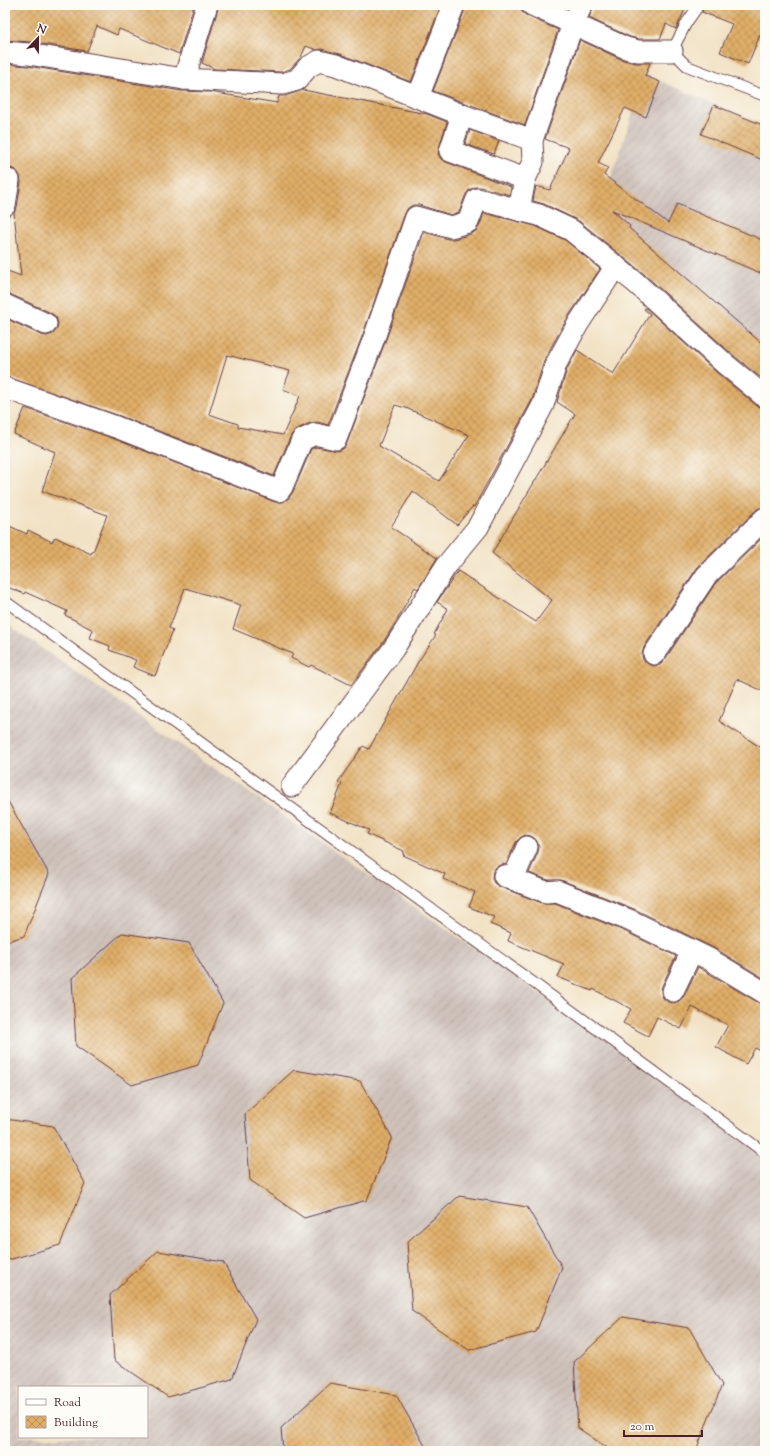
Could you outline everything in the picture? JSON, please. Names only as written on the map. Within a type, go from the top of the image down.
[{"type":"street","points":[[184,79],[207,5]]},
{"type":"street","points":[[418,97],[454,5]]},
{"type":"street","points":[[532,5],[626,48],[638,51],[672,51]]},
{"type":"street","points":[[519,210],[525,179],[533,162],[532,140],[573,24],[582,5]]},
{"type":"street","points":[[5,52],[28,54],[184,79],[282,84],[297,80],[308,67],[319,61],[336,65],[462,115],[532,140]]},
{"type":"street","points":[[462,115],[450,151],[525,179]]},
{"type":"street","points":[[5,205],[9,180]]},
{"type":"street","points":[[5,388],[116,427],[279,491],[302,440],[315,434],[336,439],[374,338],[416,217],[451,227],[468,222],[477,199],[539,215],[571,230],[616,266],[765,397]]},
{"type":"street","points":[[292,786],[394,648],[446,566],[478,527],[543,405],[556,364],[578,324],[616,266]]},
{"type":"street","points":[[5,305],[46,324]]},
{"type":"street","points":[[654,654],[706,576],[765,518]]},
{"type":"street","points":[[527,847],[509,878],[546,892],[557,891],[629,920],[709,959],[765,993]]},
{"type":"street","points":[[673,991],[692,950]]},
{"type":"lane","points":[[699,5],[687,22],[672,51],[687,66],[765,96]]},
{"type":"lane","points":[[5,601],[534,982],[765,1153]]},
{"type":"shaded area","points":[[646,75],[765,126],[765,345],[598,215]]},
{"type":"shaded area","points":[[5,623],[765,1150],[765,1451],[5,1451]]},
{"type":"building","points":[[5,5],[194,5],[179,54],[119,29],[117,35],[97,26],[87,51],[30,42],[5,40]]},
{"type":"building","points":[[219,5],[441,5],[411,82],[340,54],[322,49],[317,50],[306,46],[301,57],[290,69],[281,72],[215,69],[202,63]]},
{"type":"building","points":[[466,5],[520,5],[522,12],[527,16],[558,30],[525,125],[433,91]]},
{"type":"building","points":[[594,5],[687,5],[676,29],[666,24],[660,39],[639,39],[630,37],[589,18]]},
{"type":"building","points":[[705,5],[765,5],[765,37],[760,35],[748,64],[720,52],[732,24],[702,12]]},
{"type":"building","points":[[580,40],[623,60],[635,63],[650,63],[645,76],[660,82],[646,117],[625,108],[598,163],[608,168],[604,175],[668,223],[677,204],[765,241],[765,275],[612,210],[630,226],[629,228],[765,346],[765,371],[760,377],[733,355],[644,274],[579,221],[544,204],[533,201],[536,186],[550,190],[569,148],[545,139]]},
{"type":"building","points":[[5,64],[27,66],[182,91],[210,92],[277,103],[279,96],[285,96],[303,90],[427,114],[447,122],[438,154],[441,159],[511,187],[510,195],[475,187],[469,190],[466,194],[459,212],[451,215],[419,205],[413,205],[408,208],[363,334],[328,425],[318,422],[310,423],[297,429],[291,435],[274,476],[120,416],[5,376],[5,318],[41,335],[47,336],[53,334],[57,329],[58,323],[56,317],[51,313],[5,293],[5,270],[21,276],[14,213],[17,207],[21,182],[20,176],[16,170],[10,168],[5,169]],"holes":[[[227,355],[290,371],[283,389],[300,396],[283,435],[238,427],[238,424],[209,414]]]},
{"type":"building","points":[[714,105],[765,126],[765,161],[701,134]]},
{"type":"building","points":[[470,130],[499,141],[494,154],[465,144]]},
{"type":"building","points":[[484,213],[535,226],[565,240],[600,269],[568,317],[545,358],[532,400],[474,507],[473,506],[457,525],[413,491],[391,527],[437,558],[418,589],[415,587],[384,641],[351,685],[311,665],[309,667],[291,658],[293,654],[233,629],[241,605],[185,588],[169,628],[173,630],[155,676],[133,667],[136,660],[109,650],[110,646],[90,638],[93,630],[65,615],[67,611],[25,592],[24,594],[5,586],[5,524],[27,534],[28,530],[52,542],[55,537],[91,554],[107,515],[42,491],[55,452],[14,434],[25,408],[112,438],[275,502],[283,502],[289,498],[293,492],[311,449],[316,447],[339,451],[344,448],[347,443],[424,232],[448,239],[454,239],[471,234],[479,227]],"holes":[[[395,405],[406,408],[469,435],[439,481],[379,446]]]},
{"type":"building","points":[[646,308],[717,373],[757,406],[765,409],[765,506],[757,509],[697,568],[644,647],[642,654],[643,660],[648,664],[654,666],[660,665],[715,584],[765,535],[765,692],[737,679],[719,721],[765,750],[765,979],[714,948],[634,909],[561,880],[548,880],[529,873],[539,846],[536,840],[531,836],[525,835],[516,842],[506,865],[502,864],[496,867],[493,871],[492,878],[494,883],[500,887],[542,903],[555,903],[624,931],[676,956],[662,986],[661,992],[663,998],[668,1002],[674,1003],[679,1001],[684,996],[698,967],[759,1003],[765,1005],[765,1053],[755,1048],[746,1064],[716,1047],[728,1025],[692,1007],[681,1029],[657,1017],[648,1036],[623,1023],[631,1009],[593,989],[592,991],[558,977],[564,964],[508,941],[511,933],[490,924],[494,917],[469,907],[475,892],[443,879],[445,874],[403,855],[404,851],[367,834],[369,830],[330,813],[342,784],[338,782],[363,746],[369,749],[418,662],[436,635],[434,634],[448,609],[437,602],[458,571],[536,622],[552,600],[492,553],[575,414],[557,402],[567,369],[577,350],[613,374],[650,314],[644,309]]},
{"type":"building","points":[[5,796],[49,874],[24,936],[5,942]]},
{"type":"building","points":[[122,933],[189,943],[223,1003],[198,1065],[132,1085],[76,1046],[72,978]]},
{"type":"building","points":[[294,1070],[360,1081],[392,1137],[367,1200],[304,1218],[250,1180],[245,1114]]},
{"type":"building","points":[[5,1119],[53,1126],[85,1183],[60,1245],[5,1261]]},
{"type":"building","points":[[459,1196],[527,1207],[562,1267],[536,1332],[469,1350],[412,1311],[407,1242]]},
{"type":"building","points":[[158,1251],[223,1262],[256,1319],[232,1379],[168,1397],[114,1360],[110,1295]]},
{"type":"building","points":[[623,1317],[689,1328],[722,1385],[697,1448],[685,1451],[612,1451],[578,1428],[574,1362]]},
{"type":"building","points":[[330,1383],[396,1395],[428,1451],[283,1451],[281,1428]]}]
